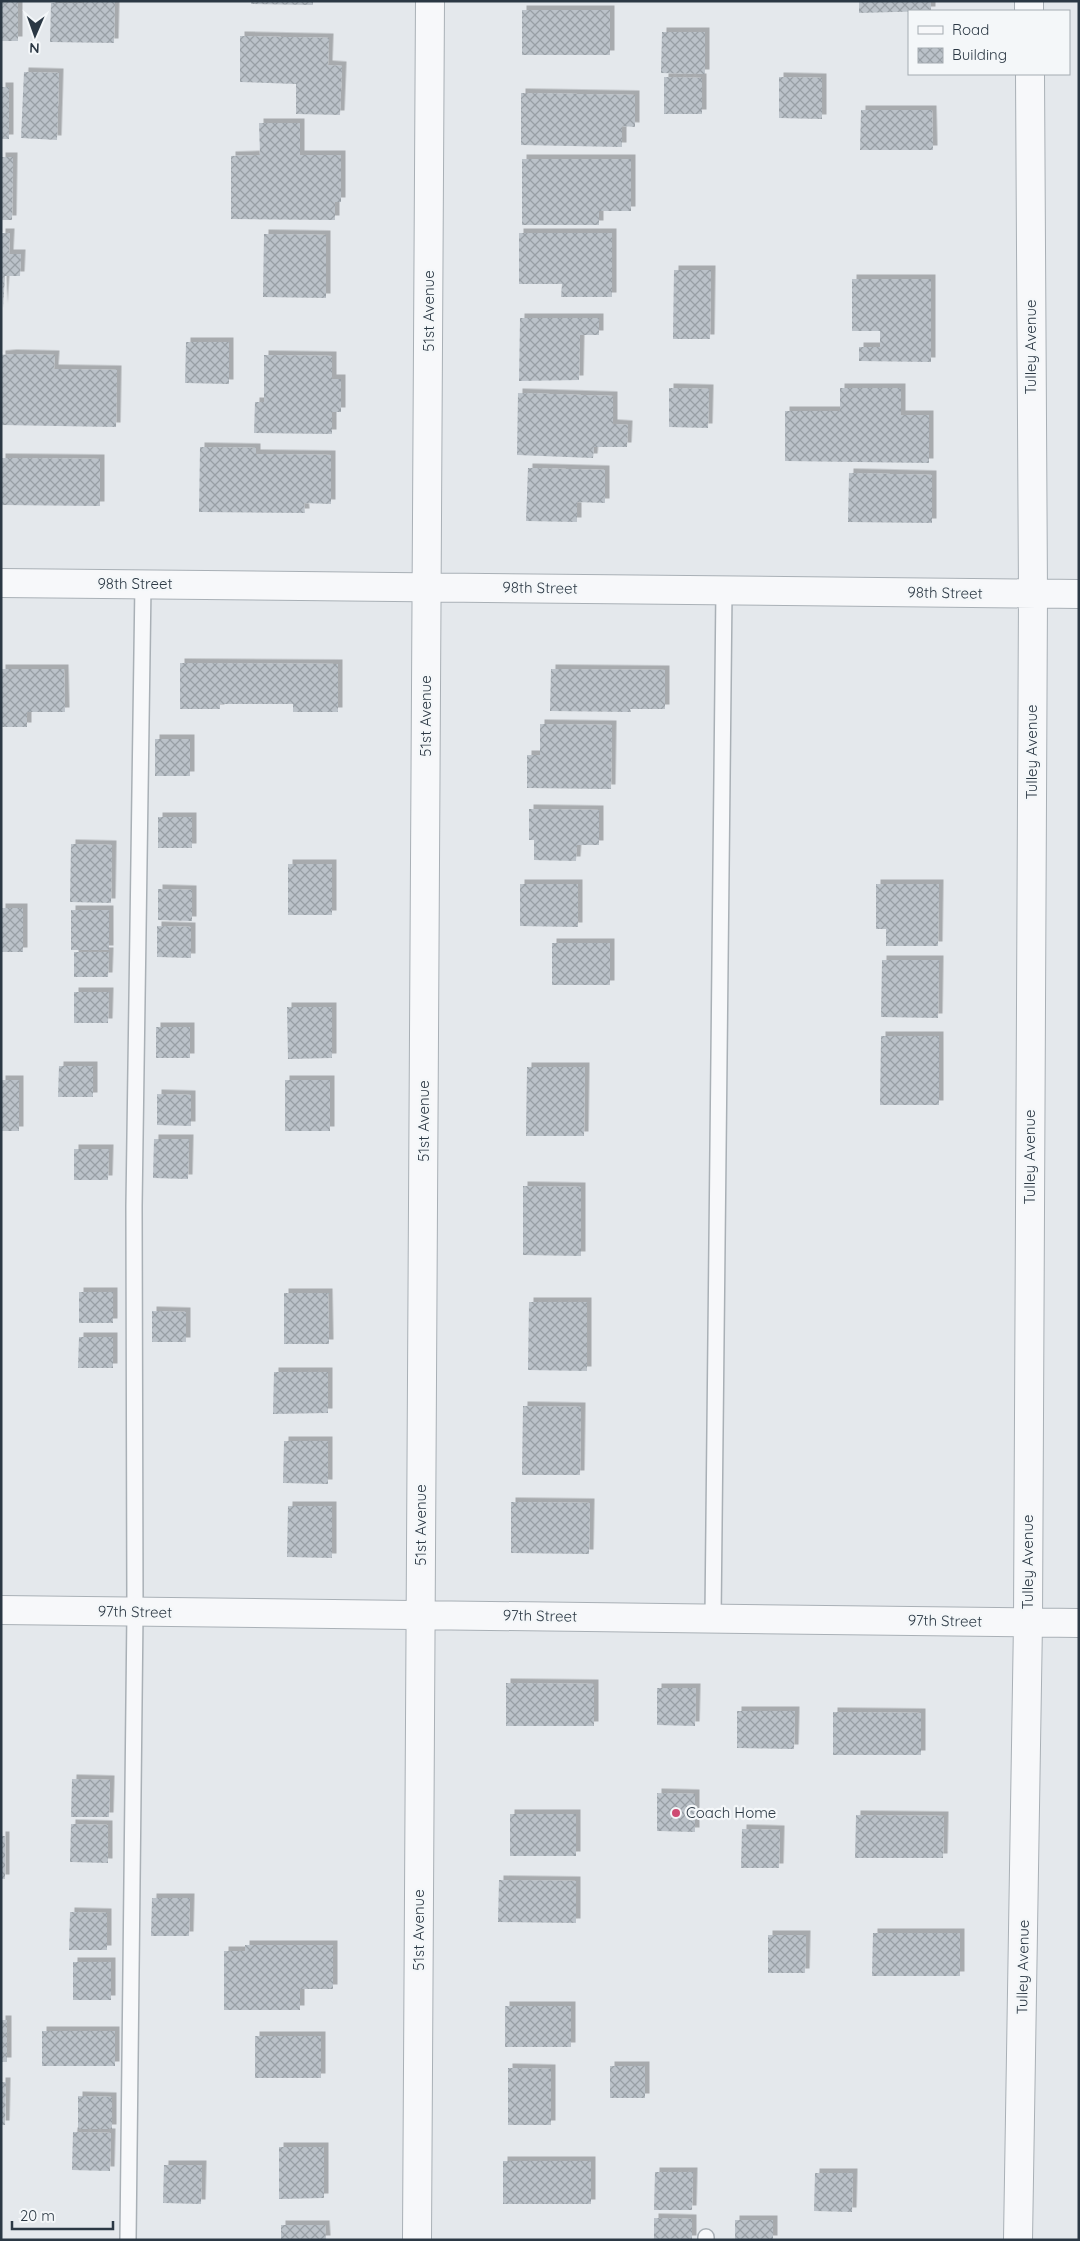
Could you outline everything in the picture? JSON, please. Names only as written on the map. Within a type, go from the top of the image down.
[{"type":"street","name":"51st Avenue","points":[[417,2240],[430,1]]},
{"type":"street","name":"Tulley Avenue","points":[[1018,2240],[1028,1622],[1033,594],[1030,75]]},
{"type":"street","name":"98th Street","points":[[1,583],[1079,594]]},
{"type":"street","name":"97th Street","points":[[1,1610],[1079,1623]]},
{"type":"lane","points":[[128,2240],[135,1612],[134,1206],[143,584]]},
{"type":"lane","points":[[713,1618],[724,590]]},
{"type":"building","points":[[1,1],[18,1],[18,41],[1,41]]},
{"type":"building","points":[[84,1],[115,1],[114,43],[50,42],[51,3],[84,3]]},
{"type":"building","points":[[251,1],[313,1],[313,5],[251,4]]},
{"type":"building","points":[[859,1],[931,1],[931,10],[859,13]]},
{"type":"building","points":[[522,10],[610,10],[610,55],[522,55]]},
{"type":"building","points":[[662,32],[705,32],[705,74],[661,73]]},
{"type":"building","points":[[240,36],[329,38],[328,65],[342,66],[340,115],[296,114],[296,84],[240,82]]},
{"type":"building","points":[[24,72],[59,73],[57,140],[21,138]]},
{"type":"building","points":[[664,77],[702,78],[702,114],[664,114]]},
{"type":"building","points":[[779,77],[822,78],[822,119],[779,118]]},
{"type":"building","points":[[1,87],[9,87],[9,139],[1,139]]},
{"type":"building","points":[[521,93],[635,95],[635,127],[622,126],[622,147],[521,145]]},
{"type":"building","points":[[861,110],[932,110],[933,150],[860,150]]},
{"type":"building","points":[[259,123],[300,123],[300,155],[341,155],[341,202],[335,202],[335,220],[231,219],[231,156],[260,155]]},
{"type":"building","points":[[1,157],[13,157],[12,220],[1,220]]},
{"type":"building","points":[[522,159],[631,159],[631,211],[599,211],[599,225],[522,225]]},
{"type":"building","points":[[1,233],[10,233],[9,254],[21,254],[20,276],[5,276],[3,308]]},
{"type":"building","points":[[519,233],[612,233],[612,297],[561,297],[562,284],[519,284]]},
{"type":"building","points":[[264,234],[326,235],[326,298],[263,297]]},
{"type":"building","points":[[674,270],[711,270],[710,339],[673,339]]},
{"type":"building","points":[[852,279],[931,279],[931,362],[859,361],[859,347],[880,347],[880,331],[852,331]]},
{"type":"building","points":[[520,318],[599,318],[599,335],[580,335],[579,380],[519,381]]},
{"type":"building","points":[[186,342],[229,342],[229,384],[185,383]]},
{"type":"building","points":[[1,355],[55,355],[54,369],[117,370],[116,427],[1,425]]},
{"type":"building","points":[[264,355],[332,356],[332,379],[341,379],[341,412],[332,412],[332,434],[254,433],[255,402],[264,402]]},
{"type":"building","points":[[669,388],[709,389],[708,428],[669,427]]},
{"type":"building","points":[[840,388],[901,388],[901,415],[929,415],[929,463],[785,461],[785,411],[840,411]]},
{"type":"building","points":[[518,393],[613,396],[613,424],[628,425],[627,447],[594,447],[593,458],[517,455]]},
{"type":"building","points":[[200,447],[256,448],[256,454],[331,455],[331,504],[304,503],[305,513],[199,512]]},
{"type":"building","points":[[1,458],[100,459],[100,506],[1,505]]},
{"type":"building","points":[[528,468],[605,470],[605,503],[577,502],[577,522],[526,521]]},
{"type":"building","points":[[849,473],[932,475],[932,523],[848,522]]},
{"type":"building","points":[[180,663],[338,664],[338,712],[293,712],[293,704],[220,704],[220,709],[180,709]]},
{"type":"building","points":[[1,669],[64,669],[65,712],[27,712],[27,727],[1,727]]},
{"type":"building","points":[[551,669],[665,670],[665,709],[630,709],[631,712],[550,711]]},
{"type":"building","points":[[540,724],[612,725],[611,789],[527,788],[527,755],[540,755]]},
{"type":"building","points":[[155,739],[190,739],[190,776],[155,776]]},
{"type":"building","points":[[529,809],[599,810],[599,845],[577,845],[576,861],[534,860],[534,840],[529,840]]},
{"type":"building","points":[[158,817],[192,817],[192,848],[158,848]]},
{"type":"building","points":[[71,844],[112,845],[111,903],[70,902]]},
{"type":"building","points":[[288,864],[332,864],[332,915],[288,915]]},
{"type":"building","points":[[520,884],[578,884],[578,927],[520,926]]},
{"type":"building","points":[[876,884],[939,884],[938,946],[886,946],[886,929],[876,929]]},
{"type":"building","points":[[158,889],[192,890],[192,921],[158,920]]},
{"type":"building","points":[[1,908],[23,908],[23,952],[1,952]]},
{"type":"building","points":[[71,910],[109,910],[109,950],[71,950]]},
{"type":"building","points":[[157,926],[191,927],[191,958],[157,957]]},
{"type":"building","points":[[552,943],[610,943],[610,985],[552,985]]},
{"type":"building","points":[[74,952],[109,952],[108,977],[74,977]]},
{"type":"building","points":[[882,960],[939,960],[938,1018],[881,1017]]},
{"type":"building","points":[[74,992],[109,992],[108,1023],[74,1023]]},
{"type":"building","points":[[287,1007],[332,1007],[332,1058],[288,1059]]},
{"type":"building","points":[[156,1027],[190,1027],[190,1058],[156,1058]]},
{"type":"building","points":[[881,1036],[939,1036],[939,1105],[880,1105]]},
{"type":"building","points":[[59,1066],[93,1066],[93,1097],[58,1097]]},
{"type":"building","points":[[527,1067],[585,1067],[584,1136],[526,1136]]},
{"type":"building","points":[[1,1080],[19,1080],[19,1131],[1,1131]]},
{"type":"building","points":[[285,1080],[330,1080],[330,1131],[285,1131]]},
{"type":"building","points":[[157,1094],[191,1095],[191,1126],[157,1125]]},
{"type":"building","points":[[154,1139],[189,1139],[188,1179],[153,1178]]},
{"type":"building","points":[[74,1149],[109,1149],[108,1180],[74,1180]]},
{"type":"building","points":[[523,1186],[581,1187],[581,1256],[523,1255]]},
{"type":"building","points":[[79,1292],[113,1292],[113,1323],[79,1323]]},
{"type":"building","points":[[284,1293],[328,1293],[329,1344],[284,1344]]},
{"type":"building","points":[[529,1302],[587,1302],[587,1371],[528,1370]]},
{"type":"building","points":[[152,1311],[186,1312],[186,1342],[152,1342]]},
{"type":"building","points":[[79,1337],[113,1337],[113,1368],[78,1368]]},
{"type":"building","points":[[274,1372],[328,1372],[328,1413],[273,1414]]},
{"type":"building","points":[[523,1406],[581,1407],[580,1475],[522,1475]]},
{"type":"building","points":[[284,1441],[328,1441],[328,1484],[283,1483]]},
{"type":"building","points":[[511,1502],[590,1503],[589,1554],[511,1553]]},
{"type":"building","points":[[288,1506],[332,1506],[332,1558],[287,1557]]},
{"type":"building","points":[[506,1683],[594,1684],[594,1726],[506,1726]]},
{"type":"building","points":[[657,1688],[696,1688],[695,1726],[657,1725]]},
{"type":"building","points":[[737,1711],[795,1711],[794,1749],[737,1748]]},
{"type":"building","points":[[833,1712],[921,1713],[921,1755],[833,1755]]},
{"type":"building","points":[[72,1779],[110,1780],[109,1817],[71,1817]]},
{"type":"building","name":"Coach Home","points":[[657,1793],[695,1794],[695,1832],[657,1831]]},
{"type":"building","points":[[510,1814],[576,1814],[576,1856],[510,1856]]},
{"type":"building","points":[[856,1815],[944,1816],[943,1858],[855,1858]]},
{"type":"building","points":[[71,1824],[108,1825],[108,1863],[70,1862]]},
{"type":"building","points":[[742,1829],[780,1830],[779,1868],[741,1868]]},
{"type":"building","points":[[1,1836],[5,1836],[5,1879],[1,1879]]},
{"type":"building","points":[[499,1880],[576,1881],[576,1923],[498,1922]]},
{"type":"building","points":[[152,1898],[190,1898],[189,1936],[151,1936]]},
{"type":"building","points":[[70,1912],[107,1913],[107,1950],[69,1950]]},
{"type":"building","points":[[873,1933],[960,1933],[960,1976],[872,1976]]},
{"type":"building","points":[[768,1935],[806,1935],[805,1973],[768,1973]]},
{"type":"building","points":[[245,1945],[333,1945],[333,1989],[300,1989],[300,2010],[224,2010],[224,1951],[245,1951]]},
{"type":"building","points":[[73,1962],[111,1962],[111,2000],[73,2000]]},
{"type":"building","points":[[505,2006],[571,2006],[571,2047],[505,2047]]},
{"type":"building","points":[[1,2020],[7,2020],[7,2062],[1,2062]]},
{"type":"building","points":[[42,2031],[115,2031],[115,2066],[42,2066]]},
{"type":"building","points":[[255,2036],[321,2036],[321,2078],[255,2078]]},
{"type":"building","points":[[610,2066],[645,2066],[645,2098],[610,2098]]},
{"type":"building","points":[[508,2068],[551,2069],[551,2125],[508,2125]]},
{"type":"building","points":[[1,2082],[6,2082],[5,2125],[1,2125]]},
{"type":"building","points":[[78,2096],[112,2097],[112,2129],[78,2129]]},
{"type":"building","points":[[73,2132],[111,2133],[110,2171],[72,2170]]},
{"type":"building","points":[[279,2147],[324,2147],[324,2198],[279,2199]]},
{"type":"building","points":[[503,2161],[591,2161],[591,2204],[503,2204]]},
{"type":"building","points":[[164,2165],[202,2165],[201,2204],[163,2203]]},
{"type":"building","points":[[655,2172],[693,2172],[692,2210],[654,2210]]},
{"type":"building","points":[[815,2173],[853,2173],[852,2212],[814,2211]]},
{"type":"building","points":[[654,2218],[692,2219],[692,2240],[654,2240]]},
{"type":"building","points":[[735,2220],[773,2220],[773,2240],[735,2240]]},
{"type":"building","points":[[281,2225],[325,2225],[326,2240],[281,2240]]},
{"type":"place","name":"Coach Home","points":[[676,1813]]}]
